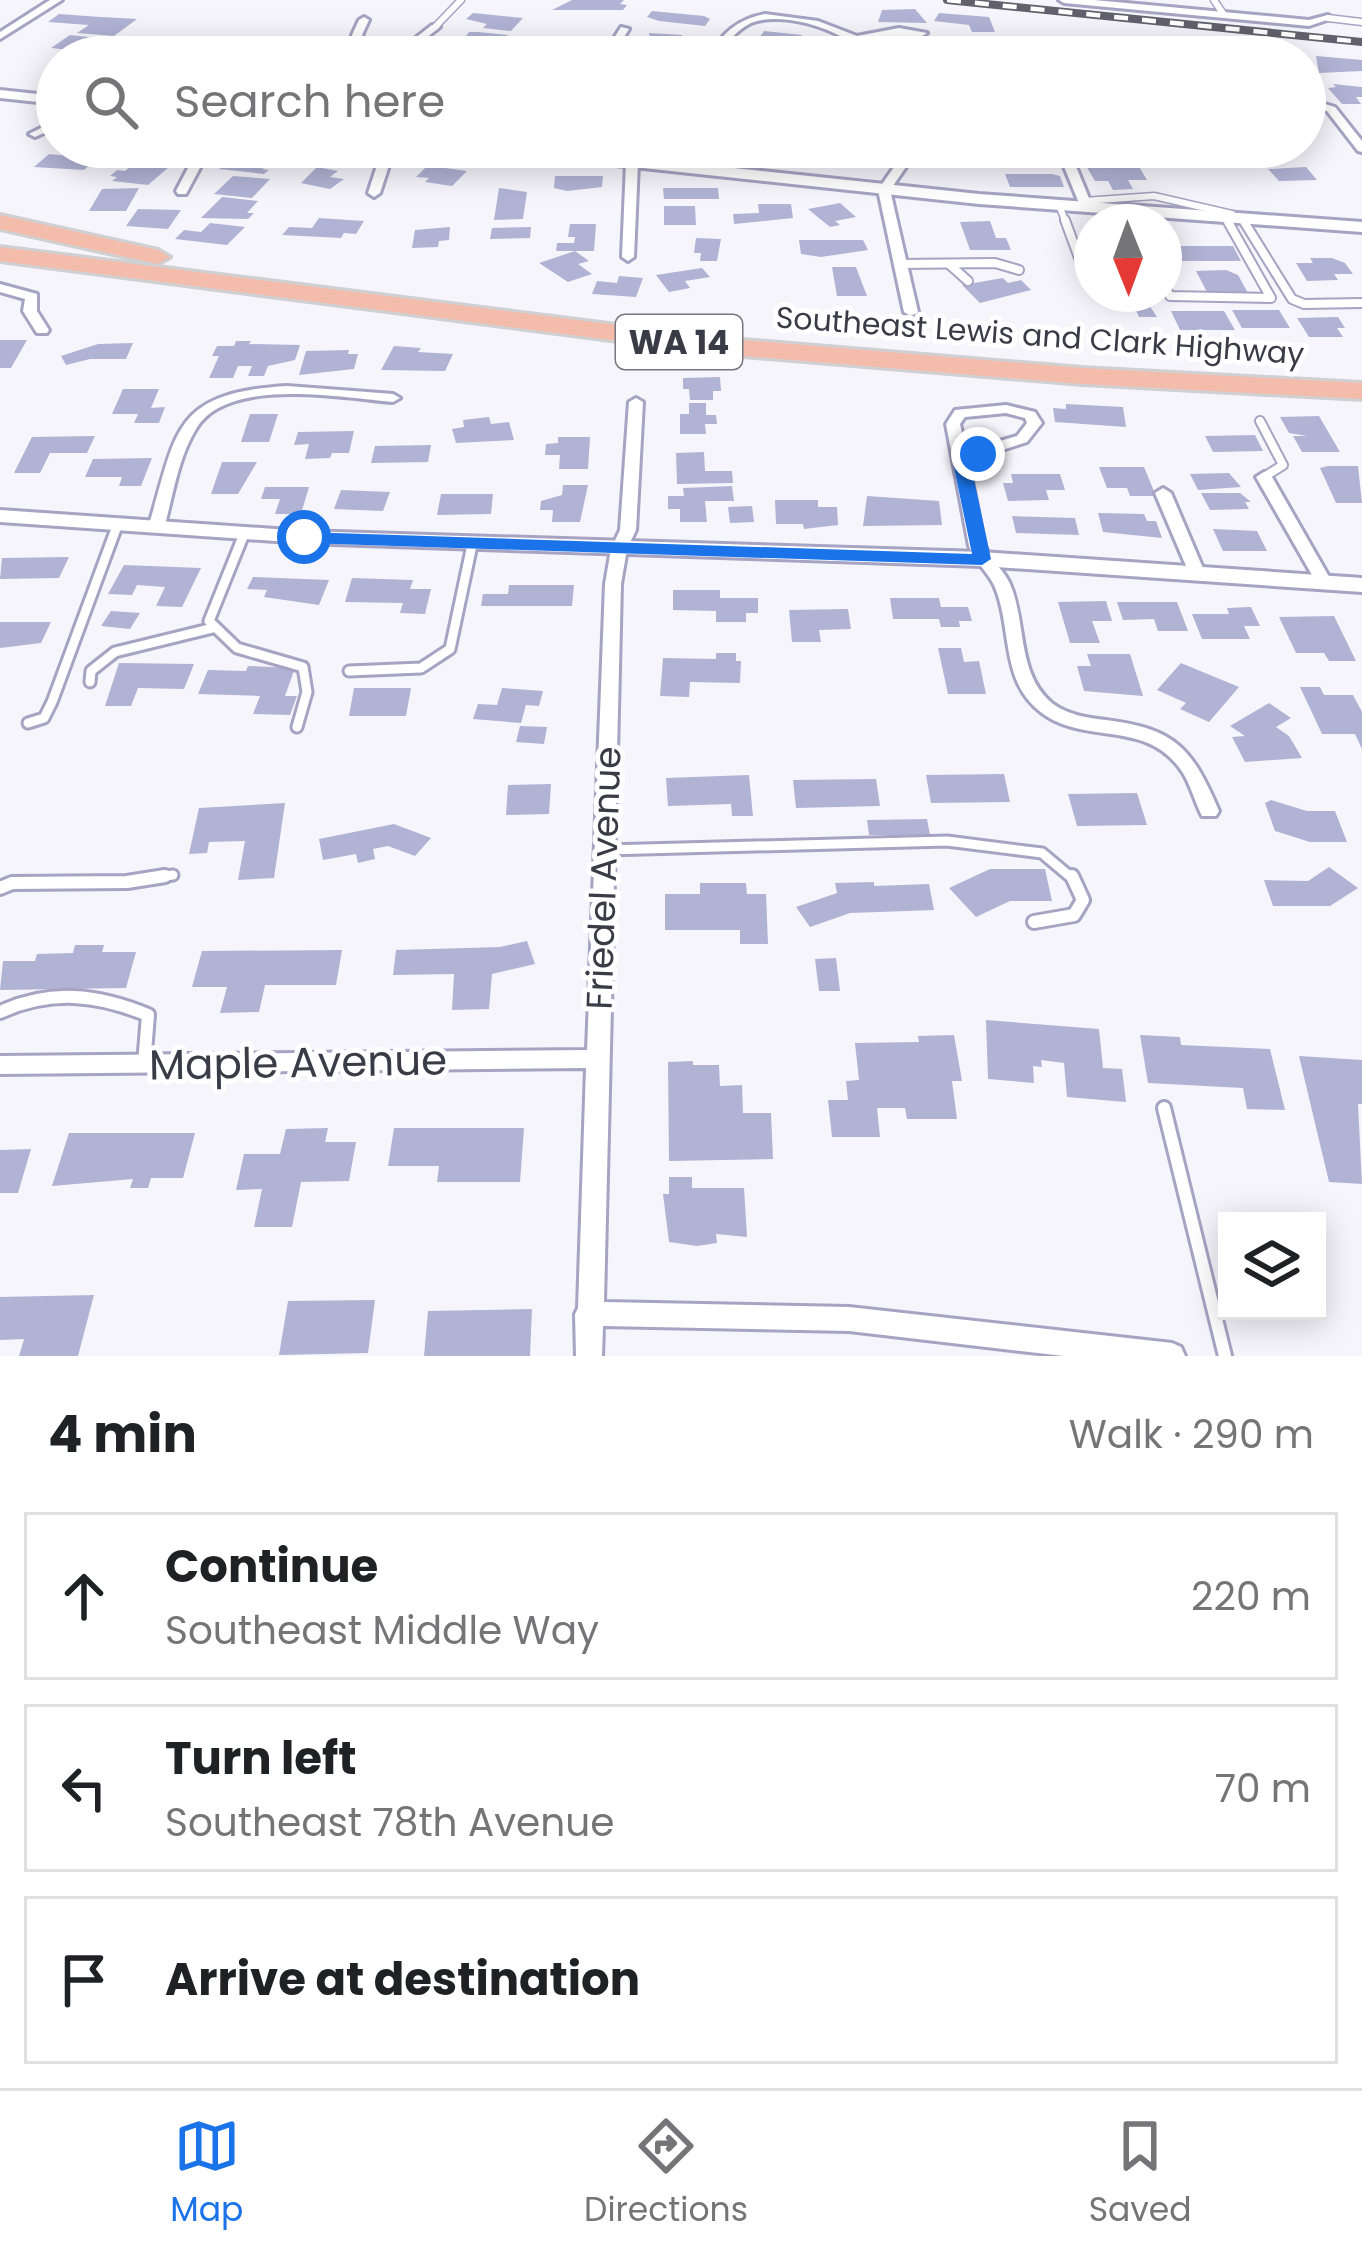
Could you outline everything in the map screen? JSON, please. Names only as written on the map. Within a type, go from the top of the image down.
[{"type":"highway","points":[[0,222],[183,264]]},
{"type":"highway","name":"Southeast Lewis and Clark Highway","points":[[0,239],[603,318],[840,342],[1362,375]]},
{"type":"highway","name":"Southeast Lewis and Clark Highway","points":[[0,254],[438,313],[837,357],[1362,391]]},
{"type":"highway","points":[[0,271],[340,309],[438,313]]},
{"type":"street","points":[[0,36],[57,0]]},
{"type":"street","points":[[1064,0],[1163,5],[1309,23],[1328,18]]},
{"type":"street","points":[[747,4],[759,17]]},
{"type":"street","points":[[726,36],[759,17],[790,19],[848,36]]},
{"type":"street","points":[[358,36],[364,20]]},
{"type":"street","points":[[422,36],[435,26]]},
{"type":"street","points":[[620,36],[624,29]]},
{"type":"street","points":[[0,94],[36,98]]},
{"type":"street","points":[[1326,107],[1362,149]]},
{"type":"street","points":[[182,191],[194,168]]},
{"type":"street","points":[[374,193],[382,168]]},
{"type":"street","points":[[628,257],[632,168]]},
{"type":"street","points":[[679,168],[1074,205]]},
{"type":"street","points":[[899,168],[884,190],[911,312]]},
{"type":"street","points":[[1071,168],[1086,204]]},
{"type":"street","points":[[1182,217],[1362,226]]},
{"type":"street","points":[[0,288],[32,297],[30,311],[42,330]]},
{"type":"street","points":[[156,528],[192,422],[211,405],[238,394],[284,391],[393,398]]},
{"type":"street","name":"Friedel Avenue","points":[[589,1356],[613,584],[628,530],[636,402]]},
{"type":"street","points":[[961,458],[1022,439],[1035,423],[1030,415],[1006,409],[960,413],[952,424],[982,559],[999,578],[1028,686],[1053,712],[1095,725],[1142,730],[1174,746],[1198,775],[1208,811]]},
{"type":"street","points":[[1264,476],[1324,582]]},
{"type":"street","points":[[1163,493],[1197,573]]},
{"type":"street","points":[[0,516],[472,544],[982,559],[1361,587]]},
{"type":"street","name":"Maple Avenue","points":[[0,1066],[597,1059]]},
{"type":"street","points":[[588,1314],[850,1319],[1172,1356]]},
{"type":"lane","points":[[435,26],[461,0]]},
{"type":"lane","points":[[1214,0],[1224,15]]},
{"type":"lane","points":[[1328,18],[1362,22]]},
{"type":"lane","points":[[1086,204],[1154,196],[1238,218],[1292,299],[1304,304],[1362,303]]},
{"type":"lane","points":[[1060,206],[1074,244]]},
{"type":"lane","points":[[1182,296],[1271,298],[1238,218]]},
{"type":"lane","points":[[900,264],[1009,263],[1019,270]]},
{"type":"lane","points":[[949,264],[968,281]]},
{"type":"lane","points":[[1260,421],[1283,465],[1264,476]]},
{"type":"lane","points":[[28,723],[44,718],[52,702],[117,526]]},
{"type":"lane","points":[[244,534],[209,621],[230,644],[303,667],[307,692],[297,727]]},
{"type":"lane","points":[[349,671],[421,668],[450,649],[472,544]]},
{"type":"lane","points":[[90,682],[91,670],[116,652],[213,628]]},
{"type":"lane","points":[[604,850],[947,841],[1042,854],[1072,876],[1083,900],[1074,915],[1034,922]]},
{"type":"lane","points":[[0,888],[12,883],[127,881],[173,875]]},
{"type":"lane","points":[[0,1012],[46,995],[107,996],[148,1016],[144,1064]]},
{"type":"lane","points":[[1164,1108],[1225,1356]]},
{"type":"building","points":[[572,0],[624,0],[620,4],[627,5],[623,10],[552,10]]},
{"type":"building","points":[[915,9],[927,23],[878,22],[882,10]]},
{"type":"building","points":[[652,11],[710,19],[705,26],[659,21],[647,17]]},
{"type":"building","points":[[473,13],[523,18],[511,31],[483,28],[487,24],[466,19]]},
{"type":"building","points":[[939,13],[989,17],[995,32],[972,32],[969,25],[934,21]]},
{"type":"building","points":[[59,14],[137,19],[114,36],[77,33],[89,25],[48,22]]},
{"type":"building","points":[[764,31],[802,35],[801,36],[761,36]]},
{"type":"building","points":[[469,32],[508,35],[507,36],[466,36]]},
{"type":"building","points":[[1326,57],[1362,60],[1362,71],[1326,73]]},
{"type":"building","points":[[1333,84],[1362,87],[1362,97],[1356,97],[1361,104],[1342,104],[1328,88],[1336,87]]},
{"type":"building","points":[[168,168],[148,185],[112,181],[117,177],[110,176],[117,170]]},
{"type":"building","points":[[264,168],[269,170],[264,174],[219,169]]},
{"type":"building","points":[[316,168],[338,171],[330,177],[344,179],[330,189],[301,183]]},
{"type":"building","points":[[425,168],[467,171],[452,186],[416,177]]},
{"type":"building","points":[[1087,168],[1140,168],[1147,180],[1128,180],[1133,189],[1113,190],[1108,181],[1095,181]]},
{"type":"building","points":[[1307,168],[1317,180],[1279,181],[1268,169]]},
{"type":"building","points":[[1005,174],[1052,174],[1060,176],[1064,187],[1010,187]]},
{"type":"building","points":[[233,176],[270,179],[252,198],[214,194]]},
{"type":"building","points":[[555,176],[603,176],[602,187],[554,188]]},
{"type":"building","points":[[139,188],[126,211],[89,211],[102,189]]},
{"type":"building","points":[[499,188],[527,192],[523,219],[494,220]]},
{"type":"building","points":[[663,188],[718,188],[719,199],[664,199]]},
{"type":"building","points":[[222,197],[258,201],[247,213],[254,213],[248,219],[201,218]]},
{"type":"building","points":[[840,203],[856,217],[835,221],[840,225],[830,227],[808,209]]},
{"type":"building","points":[[758,204],[791,204],[793,218],[734,224],[733,214],[759,213]]},
{"type":"building","points":[[664,206],[695,206],[696,225],[664,225]]},
{"type":"building","points":[[138,209],[181,210],[168,229],[126,226]]},
{"type":"building","points":[[319,218],[364,221],[356,234],[344,233],[341,238],[282,235],[289,227],[312,228]]},
{"type":"building","points":[[990,221],[996,238],[1006,238],[1011,250],[970,250],[960,222]]},
{"type":"building","points":[[210,223],[245,227],[227,245],[175,239],[184,230],[201,232]]},
{"type":"building","points":[[570,224],[596,224],[594,251],[556,251],[557,243],[574,243],[575,237],[568,237]]},
{"type":"building","points":[[450,227],[449,240],[439,241],[438,247],[412,248],[415,230]]},
{"type":"building","points":[[531,227],[530,238],[490,239],[492,228]]},
{"type":"building","points":[[696,238],[721,239],[717,261],[700,261],[701,253],[694,253]]},
{"type":"building","points":[[799,240],[863,240],[868,250],[821,257],[801,254]]},
{"type":"building","points":[[1182,246],[1233,246],[1241,261],[1182,261]]},
{"type":"building","points":[[575,251],[589,261],[578,264],[592,274],[568,282],[539,263]]},
{"type":"building","points":[[1310,258],[1332,258],[1345,263],[1353,274],[1334,274],[1338,280],[1307,281],[1296,263],[1313,263]]},
{"type":"building","points":[[832,267],[856,267],[867,296],[837,296]]},
{"type":"building","points":[[702,268],[710,277],[685,281],[690,288],[669,292],[656,275]]},
{"type":"building","points":[[1226,270],[1238,275],[1248,293],[1208,294],[1196,271]]},
{"type":"building","points":[[619,276],[643,278],[636,297],[592,294],[597,281],[617,283]]},
{"type":"building","points":[[1003,278],[1008,283],[1021,280],[1031,290],[980,303],[962,285]]},
{"type":"building","points":[[1232,310],[1279,310],[1290,328],[1242,328]]},
{"type":"building","points":[[1224,311],[1235,330],[1180,330],[1171,312]]},
{"type":"building","points":[[1338,317],[1345,328],[1337,328],[1343,337],[1309,337],[1297,318]]},
{"type":"building","points":[[0,340],[27,340],[11,368],[0,368]]},
{"type":"building","points":[[236,341],[300,345],[295,360],[268,366],[264,376],[248,376],[252,366],[238,366],[233,378],[209,378],[219,356],[212,356],[217,346],[234,346]]},
{"type":"building","points":[[133,343],[126,359],[66,365],[61,356],[98,344]]},
{"type":"building","points":[[394,346],[453,354],[445,371],[381,370]]},
{"type":"building","points":[[349,350],[348,354],[358,354],[354,369],[299,375],[306,351]]},
{"type":"building","points":[[720,377],[721,391],[713,391],[713,400],[690,400],[689,389],[683,389],[683,378]]},
{"type":"building","points":[[123,389],[159,389],[151,408],[165,407],[159,423],[134,423],[138,414],[112,414]]},
{"type":"building","points":[[689,403],[706,403],[706,415],[716,415],[717,424],[705,424],[706,434],[680,434],[680,414],[689,414]]},
{"type":"building","points":[[1066,404],[1123,407],[1126,427],[1055,422],[1053,408],[1066,409]]},
{"type":"building","points":[[250,414],[278,414],[269,442],[241,442]]},
{"type":"building","points":[[1319,416],[1340,452],[1302,452],[1293,436],[1307,436],[1289,433],[1280,417]]},
{"type":"building","points":[[489,417],[491,424],[509,422],[514,440],[456,443],[452,429],[464,427],[463,420]]},
{"type":"building","points":[[354,431],[349,453],[332,453],[330,458],[305,459],[309,444],[294,445],[298,432]]},
{"type":"building","points":[[1255,435],[1263,451],[1213,452],[1205,436]]},
{"type":"building","points":[[95,436],[87,453],[50,453],[40,473],[14,473],[32,437]]},
{"type":"building","points":[[558,437],[590,437],[588,469],[559,469],[560,455],[545,455],[546,444],[558,443]]},
{"type":"building","points":[[431,445],[428,462],[371,463],[375,446]]},
{"type":"building","points":[[704,452],[705,471],[732,471],[733,483],[677,484],[676,453]]},
{"type":"building","points":[[152,458],[141,486],[119,486],[122,477],[85,477],[93,459]]},
{"type":"building","points":[[222,462],[257,462],[238,494],[211,494]]},
{"type":"building","points":[[1358,466],[1362,503],[1336,503],[1320,468]]},
{"type":"building","points":[[1099,467],[1144,467],[1156,496],[1130,496],[1127,488],[1107,488]]},
{"type":"building","points":[[1229,473],[1241,487],[1198,490],[1190,474]]},
{"type":"building","points":[[1011,474],[1060,474],[1065,490],[1046,490],[1049,500],[1008,501],[1003,483],[1013,483]]},
{"type":"building","points":[[563,485],[588,485],[580,522],[552,522],[553,510],[540,510],[541,501],[562,495]]},
{"type":"building","points":[[732,486],[734,501],[705,501],[707,522],[680,522],[680,509],[668,509],[668,496],[684,496],[683,488]]},
{"type":"building","points":[[265,487],[309,487],[301,514],[275,514],[280,499],[261,499]]},
{"type":"building","points":[[341,490],[390,492],[383,511],[334,509]]},
{"type":"building","points":[[1201,493],[1240,493],[1251,502],[1245,502],[1249,509],[1210,510]]},
{"type":"building","points":[[441,494],[493,494],[491,514],[437,515]]},
{"type":"building","points":[[867,496],[939,501],[942,525],[863,526]]},
{"type":"building","points":[[775,500],[818,500],[818,507],[837,507],[838,525],[804,529],[803,524],[776,524]]},
{"type":"building","points":[[752,506],[754,522],[730,523],[728,507]]},
{"type":"building","points":[[1098,513],[1144,514],[1147,521],[1156,521],[1162,538],[1103,532]]},
{"type":"building","points":[[1012,516],[1075,518],[1079,535],[1016,533]]},
{"type":"building","points":[[1213,529],[1257,531],[1267,551],[1223,551]]},
{"type":"building","points":[[69,557],[59,578],[0,579],[2,558]]},
{"type":"building","points":[[124,565],[201,568],[182,607],[156,606],[165,587],[137,585],[132,595],[108,594]]},
{"type":"building","points":[[253,577],[329,580],[319,605],[264,597],[267,590],[247,589]]},
{"type":"building","points":[[352,578],[413,580],[410,589],[431,589],[425,614],[400,613],[403,603],[345,602]]},
{"type":"building","points":[[509,585],[574,585],[572,606],[481,606],[483,594],[508,594]]},
{"type":"building","points":[[673,590],[720,590],[720,598],[758,598],[758,613],[746,613],[746,622],[716,622],[716,611],[673,610]]},
{"type":"building","points":[[890,598],[939,598],[941,607],[968,607],[972,621],[959,621],[960,627],[941,627],[939,619],[893,619]]},
{"type":"building","points":[[1106,601],[1112,621],[1092,621],[1100,643],[1070,643],[1058,602]]},
{"type":"building","points":[[1117,602],[1177,602],[1188,631],[1158,631],[1154,619],[1123,620]]},
{"type":"building","points":[[1251,607],[1260,626],[1244,626],[1250,639],[1202,639],[1192,614],[1229,614],[1227,608]]},
{"type":"building","points":[[848,609],[851,629],[819,630],[821,642],[792,642],[789,610]]},
{"type":"building","points":[[111,611],[140,613],[130,629],[101,626]]},
{"type":"building","points":[[1334,616],[1356,661],[1329,661],[1324,653],[1296,653],[1279,617]]},
{"type":"building","points":[[0,622],[51,622],[41,643],[0,648]]},
{"type":"building","points":[[938,648],[961,648],[964,662],[979,661],[986,694],[948,694]]},
{"type":"building","points":[[716,653],[736,653],[736,661],[741,661],[740,683],[690,682],[689,697],[660,696],[663,658],[716,659]]},
{"type":"building","points":[[1087,654],[1130,654],[1143,696],[1084,691],[1077,666],[1091,666]]},
{"type":"building","points":[[119,663],[194,664],[184,689],[138,688],[131,706],[105,706]]},
{"type":"building","points":[[1181,663],[1239,687],[1209,722],[1180,709],[1186,703],[1157,690]]},
{"type":"building","points":[[248,666],[295,668],[285,696],[297,696],[290,715],[253,714],[260,696],[198,694],[208,670],[246,671]]},
{"type":"building","points":[[1300,687],[1320,687],[1324,695],[1353,695],[1362,712],[1362,749],[1355,734],[1322,734]]},
{"type":"building","points":[[354,688],[411,688],[406,716],[349,716]]},
{"type":"building","points":[[502,688],[543,691],[539,706],[526,705],[521,723],[473,719],[478,704],[497,705]]},
{"type":"building","points":[[1269,703],[1291,718],[1276,727],[1289,736],[1302,758],[1245,762],[1232,737],[1245,736],[1230,726]]},
{"type":"building","points":[[520,726],[547,727],[544,744],[516,742]]},
{"type":"building","points":[[1004,774],[1010,802],[931,803],[926,775]]},
{"type":"building","points":[[749,775],[753,816],[732,816],[731,804],[668,806],[666,778]]},
{"type":"building","points":[[876,779],[880,806],[796,808],[793,780]]},
{"type":"building","points":[[551,784],[549,814],[506,815],[508,785]]},
{"type":"building","points":[[1137,793],[1147,825],[1077,826],[1068,794]]},
{"type":"building","points":[[1271,800],[1307,811],[1335,811],[1347,842],[1310,842],[1275,831],[1265,803]]},
{"type":"building","points":[[285,803],[274,878],[238,880],[245,841],[209,842],[207,853],[189,854],[199,808]]},
{"type":"building","points":[[927,819],[930,835],[869,835],[867,820]]},
{"type":"building","points":[[394,824],[431,838],[415,856],[388,846],[373,849],[375,859],[358,863],[356,854],[323,860],[319,839]]},
{"type":"building","points":[[1329,867],[1358,888],[1330,906],[1273,906],[1264,880],[1308,881]]},
{"type":"building","points":[[990,869],[1045,869],[1052,901],[1010,901],[976,917],[949,888]]},
{"type":"building","points":[[874,882],[874,886],[929,884],[934,910],[850,913],[810,927],[796,907],[837,893],[835,883]]},
{"type":"building","points":[[700,883],[746,883],[747,894],[766,894],[768,944],[740,944],[740,930],[665,930],[665,894],[700,894]]},
{"type":"building","points":[[527,941],[535,964],[492,974],[489,1009],[452,1010],[454,974],[393,975],[396,950],[500,947]]},
{"type":"building","points":[[75,945],[104,945],[102,952],[136,952],[126,988],[0,990],[3,961],[35,961],[37,954],[73,953]]},
{"type":"building","points":[[342,950],[336,985],[265,985],[259,1012],[220,1013],[227,987],[192,987],[202,951]]},
{"type":"building","points":[[836,958],[840,991],[819,991],[815,959]]},
{"type":"building","points":[[986,1020],[1099,1029],[1103,1068],[1122,1069],[1126,1102],[1067,1097],[1064,1063],[1041,1060],[1042,1067],[1033,1066],[1034,1083],[988,1079]]},
{"type":"building","points":[[954,1035],[962,1081],[952,1081],[957,1119],[907,1119],[905,1108],[877,1108],[880,1137],[832,1137],[828,1100],[848,1100],[846,1081],[859,1080],[855,1043],[919,1042],[918,1036]]},
{"type":"building","points":[[1140,1035],[1180,1037],[1181,1045],[1270,1049],[1285,1110],[1247,1109],[1243,1088],[1148,1083]]},
{"type":"building","points":[[1299,1056],[1362,1060],[1362,1104],[1358,1104],[1362,1184],[1329,1182]]},
{"type":"building","points":[[693,1061],[693,1065],[719,1065],[720,1086],[742,1085],[743,1113],[771,1113],[773,1159],[669,1161],[668,1062]]},
{"type":"building","points":[[328,1128],[325,1142],[356,1142],[349,1181],[301,1182],[292,1227],[254,1227],[262,1189],[236,1190],[244,1154],[280,1154],[286,1129]]},
{"type":"building","points":[[394,1128],[524,1128],[520,1182],[437,1182],[439,1166],[388,1166]]},
{"type":"building","points":[[69,1133],[195,1133],[183,1178],[151,1178],[148,1188],[130,1188],[133,1179],[52,1186]]},
{"type":"building","points":[[31,1149],[18,1193],[0,1193],[0,1150]]},
{"type":"building","points":[[669,1177],[692,1177],[692,1188],[744,1188],[747,1237],[716,1234],[717,1243],[697,1246],[669,1242],[663,1194],[669,1194]]},
{"type":"building","points":[[94,1295],[78,1356],[19,1356],[24,1339],[0,1340],[0,1297]]},
{"type":"building","points":[[375,1300],[368,1353],[279,1355],[288,1301]]},
{"type":"building","points":[[532,1309],[530,1356],[424,1356],[428,1311]]},
{"type":"railway","points":[[947,0],[1303,36]]},
{"type":"railway","points":[[1326,38],[1362,42]]},
{"type":"route","points":[[304,537],[982,559],[961,458],[978,454]]}]
